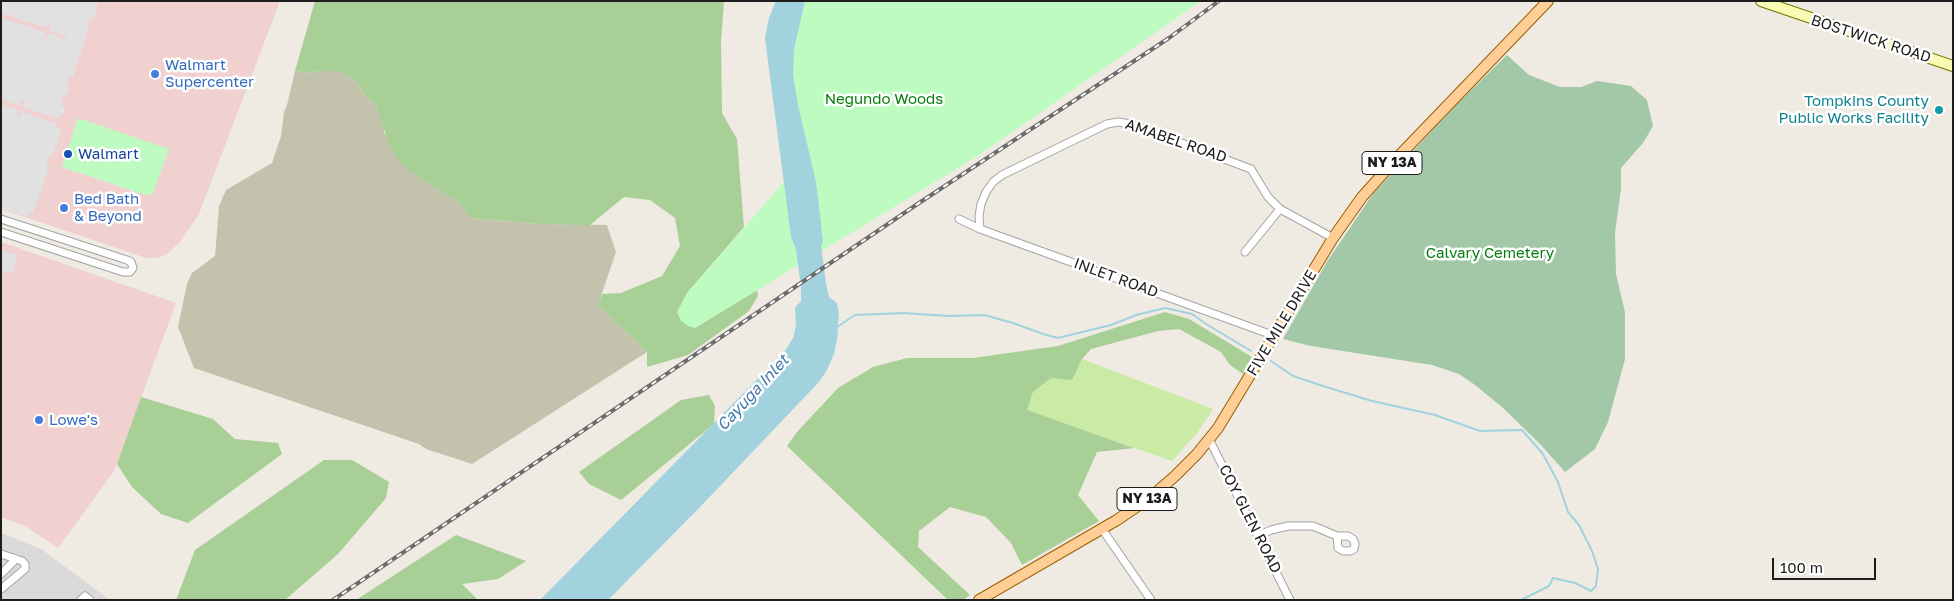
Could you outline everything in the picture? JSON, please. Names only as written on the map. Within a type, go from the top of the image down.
[{"type":"main road","name":"FIVE MILE DRIVE","points":[[979,600],[1102,529],[1151,497],[1175,476],[1209,439],[1275,336],[1333,238],[1362,197],[1396,158],[1548,1]]},
{"type":"street","name":"BOSTWICK ROAD","points":[[1761,1],[1953,66]]},
{"type":"street","name":"AMABEL ROAD","points":[[980,229],[979,216],[981,204],[986,192],[997,179],[1107,124],[1118,122],[1130,124],[1251,169],[1268,197],[1280,209],[1333,238]]},
{"type":"street","points":[[1245,252],[1280,209]]},
{"type":"street","points":[[1,219],[127,260],[131,262],[133,268],[130,272],[123,272],[1,232]]},
{"type":"street","name":"INLET ROAD","points":[[959,219],[980,229],[1275,336]]},
{"type":"street","name":"COY GLEN ROAD","points":[[1209,439],[1290,600]]},
{"type":"street","points":[[1258,536],[1271,530],[1302,525],[1322,529],[1337,536]]},
{"type":"street","points":[[1102,529],[1151,600]]},
{"type":"street","points":[[1,554],[25,564],[25,569],[1,589]]},
{"type":"street","points":[[1,574],[16,559]]},
{"type":"street","points":[[81,600],[85,596],[90,600]]},
{"type":"shaded area","points":[[1,1],[280,1],[199,214],[180,242],[166,255],[146,258],[1,209]]},
{"type":"shaded area","points":[[1,1],[98,1],[96,10],[98,11],[94,18],[90,17],[87,27],[89,28],[73,77],[70,76],[66,86],[69,87],[67,95],[64,95],[60,105],[65,107],[64,115],[60,114],[58,119],[23,107],[25,102],[22,100],[20,106],[1,99],[1,18],[45,32],[43,38],[46,39],[48,33],[65,39],[67,36],[49,30],[51,24],[48,23],[46,28],[1,13]]},
{"type":"shaded area","points":[[295,71],[307,73],[337,71],[356,81],[363,93],[377,106],[384,123],[384,133],[425,182],[458,202],[471,218],[541,224],[607,225],[616,252],[598,305],[647,352],[472,464],[426,449],[419,444],[194,368],[178,327],[187,284],[192,273],[215,256],[219,206],[226,190],[272,163],[281,136],[284,112]]},
{"type":"shaded area","points":[[1,104],[18,110],[17,116],[20,117],[21,111],[57,124],[56,129],[62,128],[52,157],[49,156],[46,166],[49,167],[33,213],[30,212],[28,217],[1,208],[1,171],[4,162],[1,161]]},
{"type":"shaded area","points":[[1,242],[176,303],[114,471],[58,548],[25,526],[1,517]]},
{"type":"shaded area","points":[[1,250],[18,255],[12,274],[1,270]]},
{"type":"shaded area","points":[[1,533],[41,549],[110,600],[1,600]]},
{"type":"green space","points":[[315,1],[724,1],[721,41],[722,113],[737,139],[744,227],[687,293],[695,328],[757,290],[758,296],[749,311],[688,355],[647,367],[647,352],[598,305],[602,294],[621,293],[662,276],[680,246],[675,218],[650,200],[624,197],[590,225],[541,224],[471,218],[458,202],[425,182],[403,165],[389,146],[377,106],[363,93],[356,81],[337,71],[307,73],[295,71]]},
{"type":"green space","name":"Negundo Woods","points":[[790,1],[1201,1],[976,157],[695,328],[688,326],[681,321],[677,312],[687,293],[797,167],[782,87]]},
{"type":"green space","name":"Calvary Cemetery","points":[[1507,55],[1529,75],[1560,87],[1581,87],[1597,81],[1631,86],[1647,100],[1653,126],[1643,143],[1621,168],[1621,189],[1615,232],[1616,274],[1625,312],[1625,359],[1608,422],[1595,449],[1565,472],[1541,445],[1503,408],[1459,374],[1432,365],[1311,346],[1283,339],[1328,260],[1373,194],[1457,104]]},
{"type":"green space","points":[[78,118],[169,149],[154,191],[150,195],[145,195],[62,167]]},
{"type":"green space","points":[[1165,312],[1189,319],[1252,357],[1243,374],[1230,365],[1221,352],[1179,329],[1158,331],[1091,349],[1082,359],[1072,380],[1051,378],[1033,392],[1027,410],[1134,448],[1097,452],[1078,495],[1099,521],[1022,565],[1011,543],[986,517],[950,507],[919,531],[918,547],[970,595],[963,600],[948,600],[787,446],[797,432],[838,388],[873,367],[907,358],[973,358],[1058,346]]},
{"type":"green space","points":[[1082,359],[1213,409],[1198,432],[1172,461],[1026,410],[1033,392],[1051,378],[1072,379]]},
{"type":"green space","points":[[709,395],[715,406],[714,424],[621,500],[589,484],[579,472],[681,400]]},
{"type":"green space","points":[[141,397],[213,419],[235,439],[278,443],[282,454],[188,523],[161,514],[132,487],[117,464]]},
{"type":"green space","points":[[324,460],[352,460],[389,482],[386,498],[338,554],[285,600],[176,600],[195,550]]},
{"type":"green space","points":[[456,535],[526,561],[498,579],[462,584],[478,600],[356,600]]},
{"type":"water","name":"Cayuga Inlet","points":[[776,1],[805,1],[794,49],[793,75],[816,182],[826,284],[829,297],[837,303],[839,314],[834,354],[819,382],[608,600],[540,600],[785,351],[793,338],[796,326],[795,308],[801,301],[801,288],[796,249],[791,237],[765,38],[769,18]]},
{"type":"waterway","points":[[837,327],[855,315],[903,313],[949,316],[984,315],[1058,338],[1111,325],[1136,315],[1165,308],[1192,314],[1251,351]]},
{"type":"waterway","points":[[1271,361],[1293,376],[1372,401],[1435,415],[1480,431],[1522,430],[1543,454],[1558,482],[1568,512],[1579,525],[1592,551],[1598,569],[1596,586],[1591,591],[1575,583],[1553,578],[1549,586],[1521,600]]},
{"type":"railway","points":[[333,600],[916,205],[1169,38],[1219,1]]},
{"type":"place","name":"Walmart Supercenter","points":[[155,74]]},
{"type":"place","name":"Tompkins County Public Works Facility","points":[[1939,110]]},
{"type":"place","name":"Walmart","points":[[68,154]]},
{"type":"place","name":"Bed Bath & Beyond","points":[[64,208]]},
{"type":"place","name":"Lowe's","points":[[39,420]]}]
